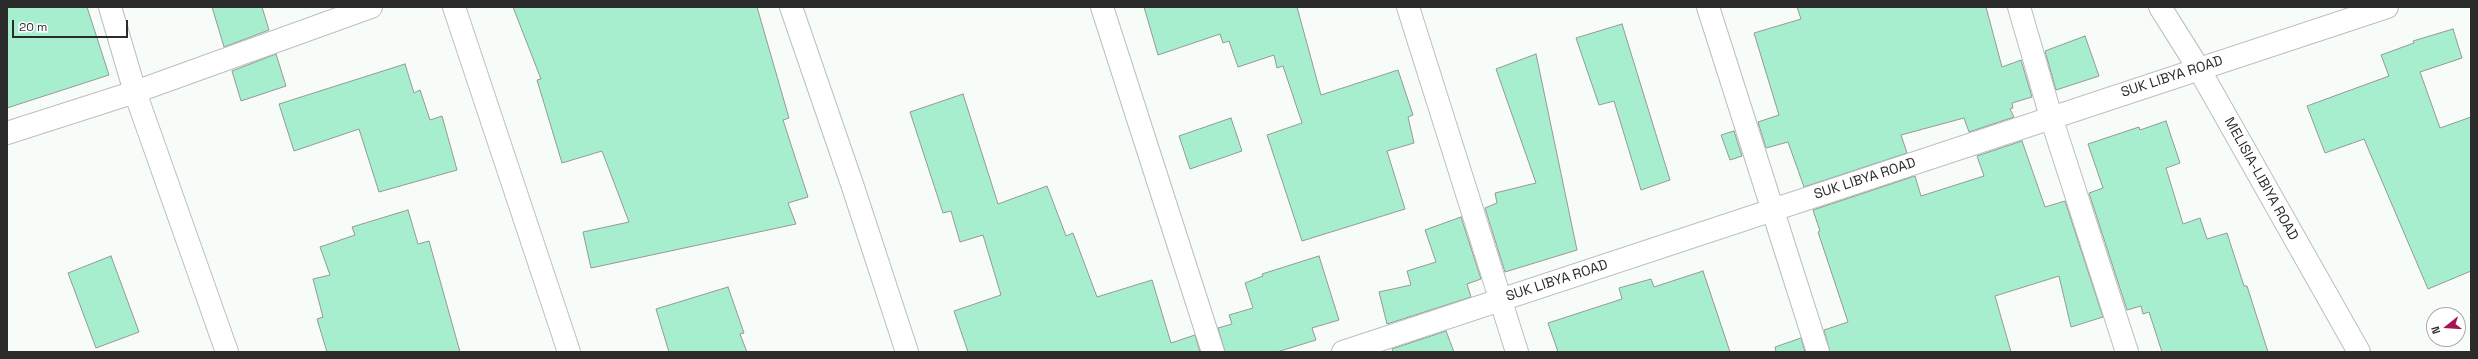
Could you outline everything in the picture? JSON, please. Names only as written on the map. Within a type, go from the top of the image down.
[{"type":"street","points":[[110,7],[136,92],[227,352]]},
{"type":"street","points":[[7,134],[136,92],[371,7]]},
{"type":"street","points":[[454,7],[569,352]]},
{"type":"street","points":[[791,7],[852,184],[907,352]]},
{"type":"street","points":[[1102,7],[1213,352]]},
{"type":"street","points":[[1408,7],[1517,352]]},
{"type":"street","points":[[1708,7],[1818,352]]},
{"type":"street","points":[[2019,7],[2051,117],[2127,352]]},
{"type":"street","name":"MELISIA-LIBIYA ROAD","points":[[2160,7],[2199,69],[2359,352]]},
{"type":"street","name":"SUK LIBYA ROAD","points":[[1343,352],[2383,8]]},
{"type":"building","points":[[7,7],[87,7],[109,75],[7,108]]},
{"type":"building","points":[[212,7],[262,7],[269,30],[224,47]]},
{"type":"building","points":[[513,7],[757,7],[789,118],[783,120],[808,197],[788,203],[796,224],[591,268],[583,232],[629,222],[602,151],[562,163],[537,80],[541,79]]},
{"type":"building","points":[[1144,7],[1297,7],[1321,95],[1398,70],[1413,115],[1408,117],[1414,143],[1387,151],[1405,209],[1302,241],[1267,135],[1302,123],[1283,66],[1277,68],[1274,55],[1238,67],[1229,41],[1223,43],[1220,34],[1158,55]]},
{"type":"building","points":[[1797,7],[1986,7],[2002,67],[2021,60],[2032,97],[2012,103],[2013,108],[2010,109],[2014,117],[1969,132],[1964,118],[1901,135],[1907,153],[1804,187],[1788,142],[1766,148],[1758,122],[1779,115],[1754,33],[1801,19]]},
{"type":"building","points":[[1622,24],[1670,180],[1641,190],[1614,101],[1599,105],[1576,38]]},
{"type":"building","points":[[2453,29],[2462,58],[2420,72],[2440,128],[2471,117],[2471,271],[2428,289],[2364,139],[2325,153],[2307,106],[2389,76],[2381,55],[2414,43],[2413,41]]},
{"type":"building","points":[[2085,36],[2099,76],[2056,90],[2045,51]]},
{"type":"building","points":[[276,54],[286,86],[241,101],[232,71]]},
{"type":"building","points":[[1536,54],[1577,250],[1505,272],[1485,208],[1497,203],[1495,193],[1536,183],[1496,69]]},
{"type":"building","points":[[405,64],[414,93],[420,90],[430,120],[442,116],[457,170],[379,192],[359,129],[294,151],[279,104]]},
{"type":"building","points":[[963,94],[998,204],[1047,186],[1066,236],[1073,233],[1097,297],[1152,280],[1171,343],[1195,335],[1200,352],[968,352],[954,311],[1001,295],[983,235],[960,242],[951,211],[943,213],[910,112]]},
{"type":"building","points":[[1231,118],[1242,151],[1190,169],[1179,136]]},
{"type":"building","points":[[2166,121],[2180,163],[2166,168],[2183,224],[2200,218],[2207,239],[2227,233],[2244,286],[2247,286],[2268,352],[2162,352],[2149,312],[2143,314],[2141,306],[2127,310],[2089,193],[2103,188],[2088,144],[2139,127],[2140,130]]},
{"type":"building","points":[[1734,131],[1742,156],[1730,160],[1721,135]]},
{"type":"building","points":[[2022,141],[2045,207],[2065,201],[2103,317],[2071,327],[2059,276],[1995,296],[2011,352],[1830,352],[1824,330],[1848,322],[1818,232],[1820,231],[1813,210],[1915,176],[1921,196],[1984,176],[1977,156]]},
{"type":"building","points":[[408,210],[418,244],[429,241],[460,352],[327,352],[317,319],[323,317],[313,279],[330,275],[320,247],[355,235],[352,227]]},
{"type":"building","points":[[1461,217],[1481,279],[1467,284],[1471,297],[1387,324],[1379,292],[1411,285],[1407,271],[1436,262],[1425,230]]},
{"type":"building","points":[[111,256],[139,332],[96,348],[68,273]]},
{"type":"building","points":[[1319,256],[1339,320],[1312,328],[1316,340],[1277,352],[1225,352],[1218,328],[1232,324],[1229,315],[1253,308],[1245,283],[1263,276],[1262,274]]},
{"type":"building","points":[[1703,271],[1730,352],[1558,352],[1548,323],[1622,299],[1619,288],[1651,279],[1654,287]]},
{"type":"building","points":[[728,287],[744,333],[740,334],[747,352],[669,352],[656,309]]},
{"type":"building","points":[[1446,331],[1454,352],[1393,352],[1392,349]]},
{"type":"building","points":[[1801,338],[1805,352],[1776,352],[1775,347]]}]
